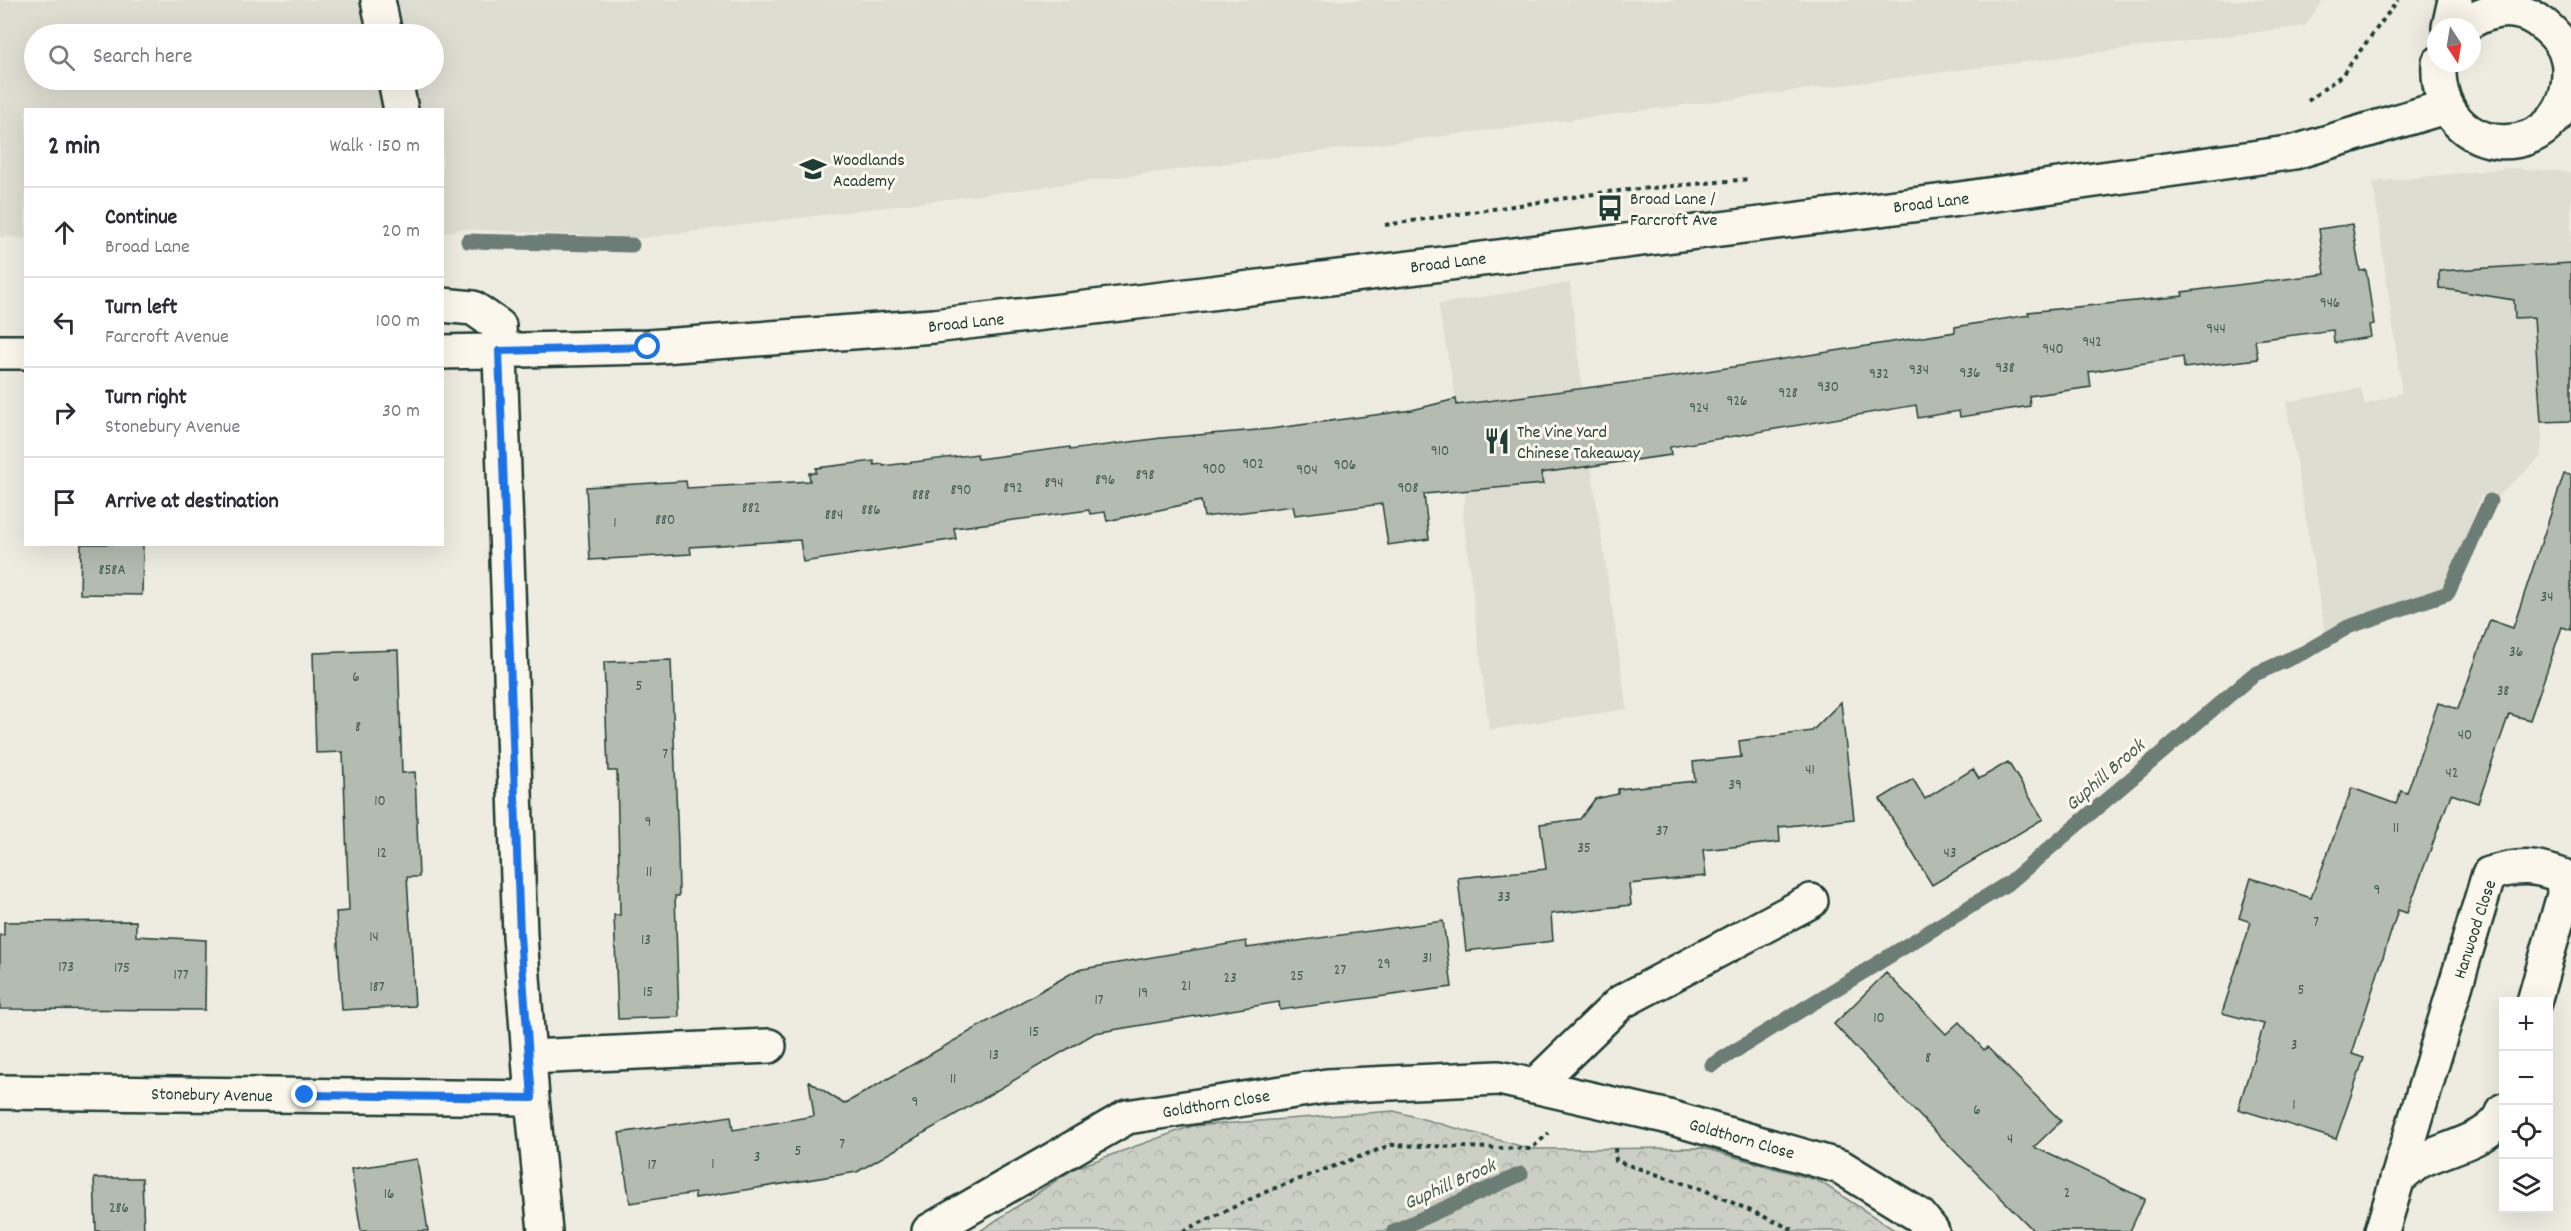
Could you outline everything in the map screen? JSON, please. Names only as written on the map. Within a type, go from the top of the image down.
[{"type":"street","points":[[378,0],[383,24]]},
{"type":"street","points":[[2451,18],[2455,0]]},
{"type":"street","points":[[2439,72],[2438,84],[2445,107],[2459,124],[2482,139],[2506,143],[2528,138],[2548,126],[2567,110],[2570,66],[2547,13],[2528,14],[2503,10],[2476,18]]},
{"type":"street","points":[[397,90],[401,108]]},
{"type":"street","name":"Broad Lane","points":[[444,352],[648,347],[934,326],[1191,295],[1952,200],[2295,152],[2445,107]]},
{"type":"street","points":[[444,305],[473,308],[499,326],[519,912],[528,1057],[545,1231]]},
{"type":"street","points":[[0,352],[24,352]]},
{"type":"street","name":"Hanwood Close","points":[[2382,1231],[2489,874],[2516,865],[2548,870],[2562,876],[2564,895],[2535,997]]},
{"type":"street","points":[[1534,1086],[1621,1002],[1811,901]]},
{"type":"street","points":[[528,1057],[769,1046]]},
{"type":"street","name":"Goldthorn Close","points":[[928,1231],[1127,1117],[1327,1086],[1499,1078],[1665,1116],[1841,1167],[1920,1216],[1932,1231]]},
{"type":"street","name":"Stonebury Avenue","points":[[0,1092],[532,1098]]},
{"type":"street","points":[[2397,1179],[2420,1161],[2483,1134],[2499,1118]]},
{"type":"path","points":[[2302,104],[2342,75],[2398,0]]},
{"type":"path","points":[[1183,1231],[1270,1190],[1390,1145],[1531,1149],[1598,1101],[1616,1161],[1704,1190],[1796,1231]]},
{"type":"shaded area","name":"Woodlands Academy","points":[[0,0],[2323,0],[2305,26],[642,238],[460,229],[444,233],[444,108],[24,108],[24,238],[0,237]]},
{"type":"shaded area","points":[[2511,168],[2571,172],[2571,263],[2498,268],[2514,299],[2515,318],[2534,317],[2542,438],[2540,458],[2497,497],[2481,496],[2446,594],[2326,639],[2286,402],[2361,388],[2365,405],[2402,393],[2373,182]]},
{"type":"shaded area","points":[[1570,283],[1591,465],[1627,709],[1489,730],[1463,515],[1466,490],[1456,399],[1438,304]]},
{"type":"green space","points":[[1394,1111],[1531,1149],[1703,1148],[1819,1181],[1896,1231],[980,1231],[1075,1168],[1192,1126]]},
{"type":"building","points":[[2352,224],[2360,271],[2366,270],[2374,324],[2369,325],[2371,337],[2334,343],[2333,330],[2255,340],[2258,359],[2184,368],[2183,357],[2089,372],[2091,387],[2029,396],[2030,406],[1960,417],[1959,411],[1918,418],[1916,405],[1670,447],[1671,455],[1541,473],[1543,484],[1424,494],[1429,539],[1388,545],[1382,504],[1295,515],[1293,506],[1204,517],[1201,501],[1107,521],[1105,512],[1090,514],[1089,510],[954,528],[956,539],[803,562],[800,540],[690,547],[691,554],[590,560],[586,487],[686,481],[687,488],[810,481],[809,473],[816,473],[816,468],[874,461],[874,465],[883,464],[883,466],[977,454],[978,459],[1070,447],[1070,450],[1161,438],[1270,429],[1412,410],[1456,399],[1457,405],[1669,377],[1955,332],[1955,327],[2029,315],[2028,312],[2183,296],[2182,292],[2325,274],[2319,229]]},
{"type":"building","points":[[2571,263],[2571,421],[2541,422],[2534,317],[2515,318],[2514,300],[2439,288],[2439,271]]},
{"type":"building","points":[[2564,474],[2571,475],[2571,630],[2562,627],[2530,720],[2509,714],[2478,803],[2451,794],[2407,913],[2398,910],[2352,1054],[2364,1058],[2336,1139],[2238,1109],[2264,1024],[2222,1013],[2251,922],[2239,918],[2251,878],[2311,898],[2352,788],[2396,804],[2401,791],[2407,793],[2438,703],[2458,709],[2490,620],[2513,628]]},
{"type":"building","points":[[81,546],[143,546],[142,595],[80,594]]},
{"type":"building","points":[[398,650],[402,773],[415,772],[419,877],[407,877],[415,1006],[342,1010],[336,912],[349,911],[343,752],[316,753],[313,653]]},
{"type":"building","points":[[671,660],[678,845],[679,896],[675,896],[679,1017],[618,1019],[614,915],[620,915],[617,771],[608,771],[604,662]]},
{"type":"building","points":[[1841,702],[1854,819],[1779,827],[1780,842],[1703,850],[1706,876],[1629,884],[1631,905],[1551,914],[1553,941],[1466,951],[1458,878],[1546,869],[1540,824],[1580,819],[1595,799],[1618,794],[1618,789],[1695,781],[1693,762],[1741,757],[1739,741],[1812,731]]},
{"type":"building","points":[[2008,762],[2043,819],[1932,885],[1880,799],[1913,779],[1925,799],[1973,769],[1979,779]]},
{"type":"building","points":[[136,921],[136,936],[206,940],[205,1010],[0,1009],[0,935],[4,935],[4,922]]},
{"type":"building","points":[[1443,921],[1452,987],[1280,1010],[1279,1002],[1095,1033],[857,1172],[695,1198],[695,1193],[630,1203],[619,1133],[731,1116],[733,1130],[814,1116],[809,1081],[844,1104],[1077,970],[1246,941],[1247,948]]},
{"type":"building","points":[[1886,973],[1946,1034],[1959,1022],[1984,1050],[1987,1047],[2061,1121],[2034,1147],[2145,1199],[2130,1231],[2034,1231],[1907,1103],[1834,1024]]},
{"type":"building","points":[[417,1159],[428,1231],[361,1231],[351,1169]]},
{"type":"building","points":[[94,1178],[142,1178],[144,1231],[96,1231]]},
{"type":"waterway","points":[[468,241],[632,245]]},
{"type":"waterway","name":"Guphill Brook","points":[[1712,1065],[2010,882],[2253,675],[2305,652],[2348,627],[2448,593],[2490,501]]},
{"type":"waterway","name":"Guphill Brook","points":[[1394,1231],[1521,1174]]},
{"type":"place","name":"Woodlands Academy","points":[[813,169]]},
{"type":"place","name":"Broad Lane / Farcroft Ave","points":[[1610,208]]},
{"type":"place","name":"The Vine Yard Chinese Takeaway","points":[[1497,441]]},
{"type":"route","points":[[305,1095],[532,1098],[520,936],[499,351],[648,347]]}]
